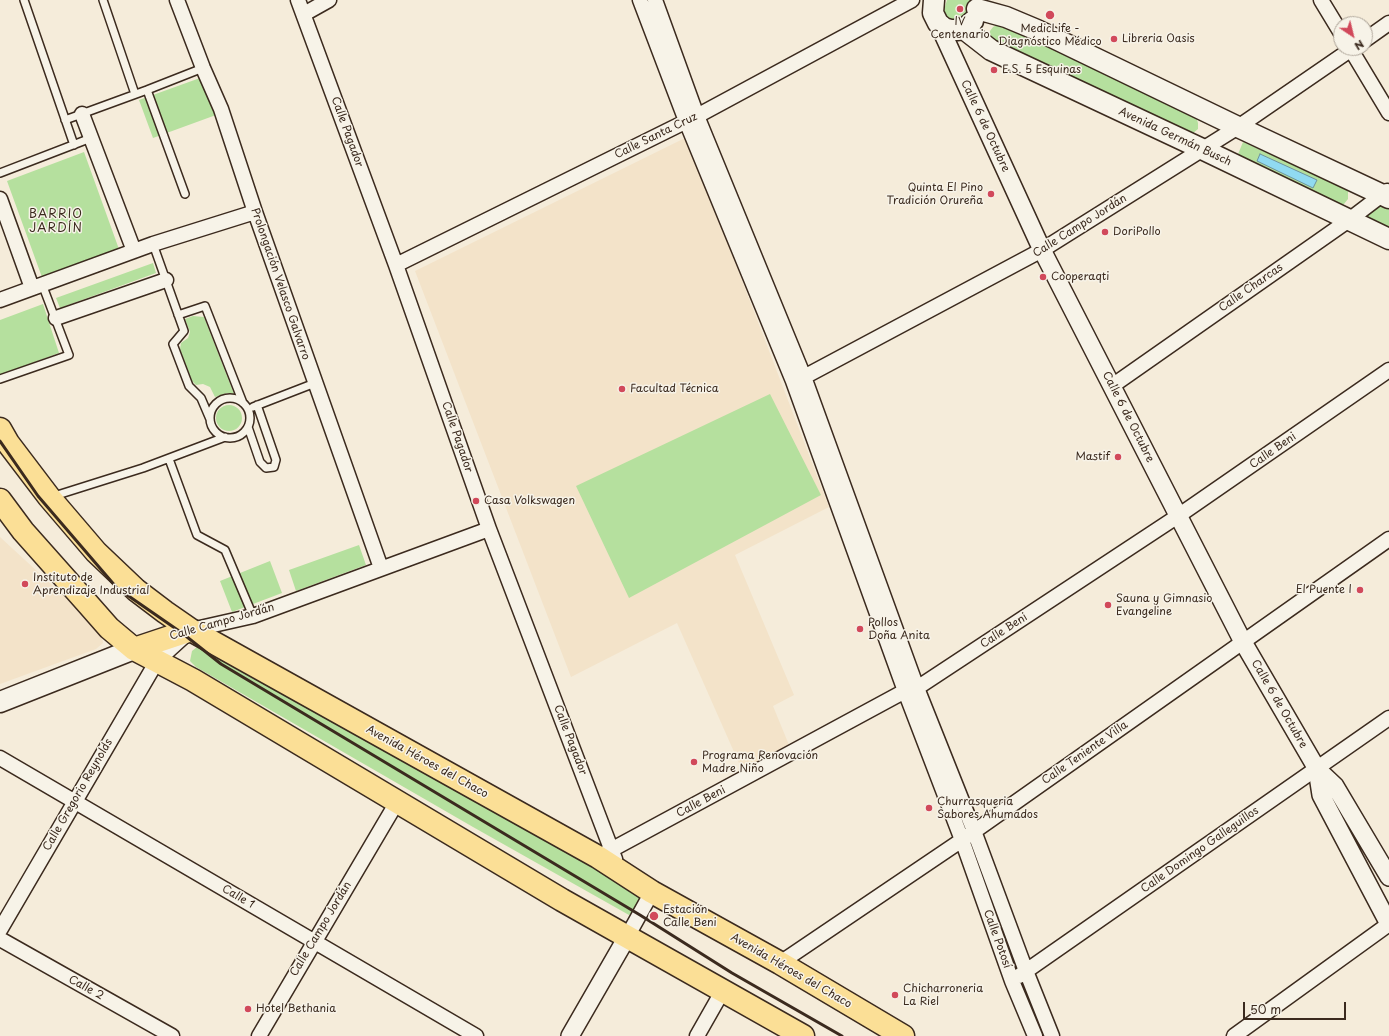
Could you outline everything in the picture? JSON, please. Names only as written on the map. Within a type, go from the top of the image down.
[{"type":"main road","points":[[931,9],[944,28],[951,30],[961,29],[973,21],[977,4],[1037,30],[1238,127],[1386,194]]},
{"type":"main road","name":"Avenida Germán Busch","points":[[961,29],[991,50],[1389,239]]},
{"type":"main road","name":"Avenida Héroes del Chaco","points":[[0,429],[8,443],[49,497],[96,552],[136,590],[191,630],[605,854],[619,872],[780,963],[903,1036]]},
{"type":"main road","points":[[0,500],[23,531],[109,628],[134,649],[193,680],[396,802],[627,937],[722,992],[803,1036]]},
{"type":"main road","name":"Calle Campo Jordán","points":[[0,702],[134,649],[191,630]]},
{"type":"street","name":"Prolongación Velasco Galvarro","points":[[177,0],[220,109],[381,568]]},
{"type":"street","name":"Calle Pagador","points":[[298,0],[396,265],[605,854]]},
{"type":"street","points":[[304,14],[329,0]]},
{"type":"street","points":[[640,0],[692,118],[799,379],[911,689],[974,831],[1052,1036]]},
{"type":"street","points":[[655,0],[692,118]]},
{"type":"street","name":"Calle Santa Cruz","points":[[396,265],[692,118],[912,0]]},
{"type":"street","points":[[1321,0],[1333,20]]},
{"type":"street","name":"Calle 6 de Octubre","points":[[931,9],[1042,250],[1243,642],[1317,769]]},
{"type":"street","points":[[1373,34],[1389,23]]},
{"type":"street","points":[[953,58],[961,29]]},
{"type":"street","name":"Calle Campo Jordán","points":[[799,379],[1042,250],[1238,127],[1340,56]]},
{"type":"street","points":[[1356,56],[1389,113]]},
{"type":"street","points":[[82,114],[134,251]]},
{"type":"street","name":"Calle Charcas","points":[[1112,386],[1386,194]]},
{"type":"street","points":[[0,199],[37,286]]},
{"type":"street","points":[[0,300],[153,244],[255,212]]},
{"type":"street","points":[[56,318],[166,280]]},
{"type":"street","name":"Calle Beni","points":[[605,854],[911,689],[1178,516],[1389,370]]},
{"type":"street","name":"Calle Campo Jordán","points":[[191,630],[253,616],[489,529]]},
{"type":"street","name":"Calle Teniente Villa","points":[[780,963],[962,840],[1389,539]]},
{"type":"street","name":"Calle Gregorio Reynolds","points":[[0,930],[157,661],[191,630]]},
{"type":"street","name":"Calle Potosí","points":[[911,689],[1012,981],[1035,1036]]},
{"type":"street","name":"Calle Domingo Galleguillos","points":[[1012,981],[1389,718]]},
{"type":"street","name":"Calle 1","points":[[0,758],[476,1036]]},
{"type":"street","points":[[1317,769],[1335,786],[1389,877]]},
{"type":"street","points":[[1234,1036],[1389,924],[1321,795],[1317,769]]},
{"type":"street","name":"Calle Campo Jordán","points":[[259,1036],[396,802]]},
{"type":"street","points":[[570,1036],[652,892]]},
{"type":"street","name":"Calle 2","points":[[0,939],[172,1036]]},
{"type":"street","points":[[697,1036],[722,992]]},
{"type":"lane","points":[[24,0],[74,145]]},
{"type":"lane","points":[[103,0],[135,94]]},
{"type":"lane","points":[[65,120],[203,68]]},
{"type":"lane","points":[[148,90],[185,194]]},
{"type":"lane","points":[[0,173],[91,138]]},
{"type":"lane","points":[[153,244],[178,315],[184,331],[173,344],[189,386],[201,398],[212,425],[219,435],[232,438],[244,433],[248,428],[250,415],[205,306],[178,315]]},
{"type":"lane","points":[[0,378],[69,355],[56,318],[37,286]]},
{"type":"lane","points":[[210,419],[212,412],[219,402],[225,399],[238,400],[245,406],[257,405],[315,383]]},
{"type":"lane","points":[[248,428],[260,462],[266,468],[274,467],[276,460],[257,405]]},
{"type":"lane","points":[[49,497],[143,468],[225,437]]},
{"type":"lane","points":[[169,459],[197,535],[225,550],[253,616]]},
{"type":"shaded area","name":"Facultad Técnica","points":[[687,137],[829,507],[735,555],[794,695],[773,706],[789,745],[742,770],[677,623],[571,677],[415,271]]},
{"type":"shaded area","name":"Instituto de Aprendizaje Industrial","points":[[0,537],[102,631],[103,643],[96,649],[0,684]]},
{"type":"green space","points":[[947,0],[972,0],[974,3],[966,24],[947,19],[944,10]]},
{"type":"green space","points":[[999,24],[1196,117],[1198,129],[1192,134],[991,42],[989,36],[990,31],[993,27]]},
{"type":"green space","points":[[200,78],[216,115],[153,138],[139,100]]},
{"type":"green space","points":[[1243,142],[1348,189],[1348,199],[1339,207],[1236,159]]},
{"type":"green space","points":[[84,152],[120,252],[43,280],[7,181]]},
{"type":"green space","points":[[1380,202],[1389,206],[1389,231],[1361,217]]},
{"type":"green space","points":[[153,263],[156,273],[60,308],[56,298]]},
{"type":"green space","points":[[43,304],[59,353],[0,375],[0,320]]},
{"type":"green space","points":[[193,316],[204,317],[234,394],[227,393],[215,397],[210,387],[203,384],[196,385],[192,381],[180,349],[181,343],[188,338],[190,332],[185,319]]},
{"type":"green space","points":[[770,394],[821,495],[629,598],[576,486]]},
{"type":"green space","points":[[229,405],[239,408],[242,418],[239,428],[229,431],[219,428],[216,418],[219,408]]},
{"type":"green space","points":[[359,545],[366,565],[296,591],[289,570]]},
{"type":"green space","points":[[270,561],[282,593],[232,612],[220,581]]},
{"type":"green space","points":[[202,643],[637,889],[643,897],[640,904],[629,915],[196,667],[190,661],[192,651]]},
{"type":"water","points":[[1260,154],[1317,180],[1313,188],[1257,161]]},
{"type":"railway","points":[[0,441],[38,496],[117,588],[182,633],[221,664],[640,915],[732,973],[842,1036]]},
{"type":"place","name":"IV Centenario","points":[[960,9]]},
{"type":"place","name":"MedicLife - Diagnóstico Médico","points":[[1050,15]]},
{"type":"place","name":"Libreria Oasis","points":[[1114,39]]},
{"type":"place","name":"E.S. 5 Esquinas","points":[[994,70]]},
{"type":"place","name":"Quinta El Pino Tradición Orureña","points":[[991,194]]},
{"type":"place","name":"DoriPollo","points":[[1105,232]]},
{"type":"place","name":"Cooperaqti","points":[[1043,277]]},
{"type":"place","name":"Facultad Técnica","points":[[622,389]]},
{"type":"place","name":"Mastif","points":[[1118,457]]},
{"type":"place","name":"Casa Volkswagen","points":[[476,501]]},
{"type":"place","name":"Instituto de Aprendizaje Industrial","points":[[25,584]]},
{"type":"place","name":"El Puente I","points":[[1360,590]]},
{"type":"place","name":"Sauna y Gimnasio Evangeline","points":[[1108,605]]},
{"type":"place","name":"Pollos Doña Anita","points":[[860,629]]},
{"type":"place","name":"Programa Renovación Madre Niño","points":[[694,762]]},
{"type":"place","name":"Churrasqueria Sabores Ahumados","points":[[929,808]]},
{"type":"place","name":"Estación Calle Beni","points":[[654,916]]},
{"type":"place","name":"Chicharroneria La Riel","points":[[895,995]]},
{"type":"place","name":"Hotel Bethania","points":[[248,1009]]},
{"type":"district","name":"BARRIO JARDÍN","points":[[56,222]]}]
